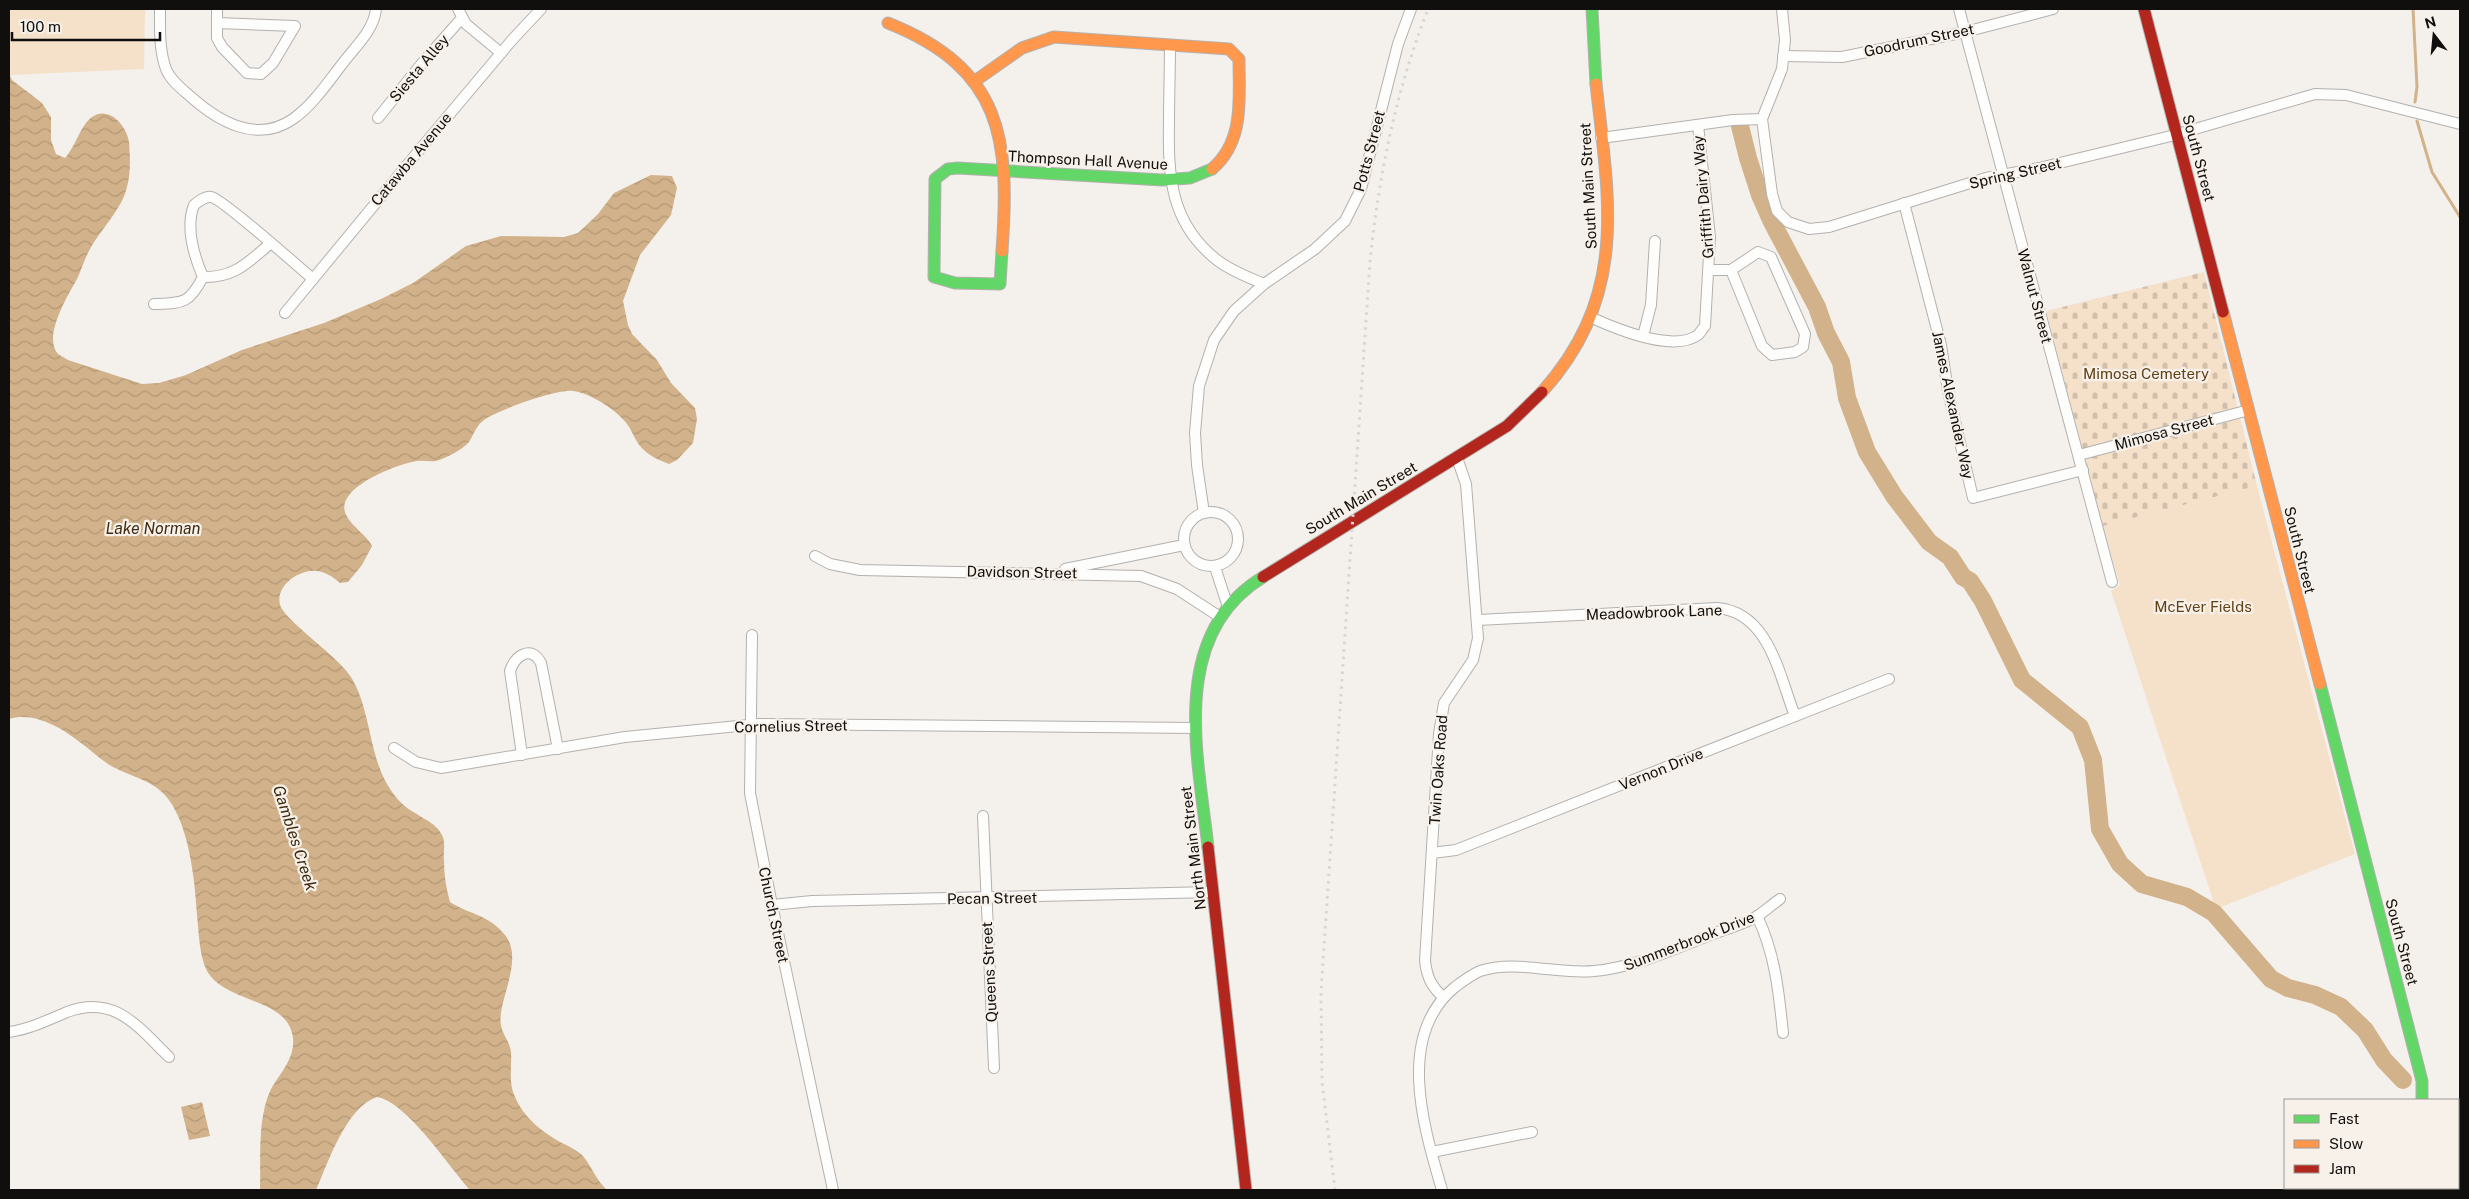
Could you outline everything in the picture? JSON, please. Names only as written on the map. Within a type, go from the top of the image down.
[{"type":"street","points":[[160,9],[162,53],[166,70],[172,79],[204,109],[221,120],[241,128],[255,130],[275,128],[293,120],[312,102],[369,30],[376,9]]},
{"type":"street","points":[[217,9],[217,23],[217,38],[222,47],[247,73],[261,74],[273,64],[295,26],[217,23]]},
{"type":"street","name":"Catawba Avenue","points":[[285,314],[501,53],[541,9]]},
{"type":"street","name":"Potts Street","points":[[1204,513],[1197,465],[1195,433],[1199,386],[1214,340],[1234,311],[1264,284],[1315,249],[1345,221],[1361,189],[1398,44],[1410,9]]},
{"type":"street","name":"South Main Street","points":[[1306,548],[1507,426],[1538,398],[1564,366],[1590,317],[1602,280],[1607,252],[1607,212],[1592,46],[1592,9]]},
{"type":"street","points":[[1601,138],[1762,118],[1782,70],[1785,22],[1782,9]]},
{"type":"street","name":"Walnut Street","points":[[1959,9],[2002,176],[2112,582]]},
{"type":"street","name":"Goodrum Street","points":[[1783,56],[1842,57],[1965,32],[2053,9]]},
{"type":"street","name":"South Street","points":[[2144,9],[2409,1028],[2422,1081],[2422,1099]]},
{"type":"street","points":[[460,14],[501,53]]},
{"type":"street","name":"Siesta Alley","points":[[378,118],[460,14]]},
{"type":"street","points":[[888,23],[914,32],[939,46],[975,80],[998,126],[1005,171]]},
{"type":"street","name":"Thompson Hall Avenue","points":[[975,80],[1019,49],[1046,38],[1090,38],[1229,49],[1239,59],[1236,138],[1226,160],[1212,170],[1170,180],[1005,171],[948,169],[935,179],[934,277],[955,283],[1000,284],[1005,171]]},
{"type":"street","points":[[1170,45],[1170,180],[1181,214],[1200,244],[1231,270],[1264,284]]},
{"type":"street","name":"Spring Street","points":[[1762,118],[1772,194],[1777,211],[1788,222],[1810,229],[1829,227],[1986,178],[2002,176],[2177,134],[2304,96],[2330,93],[2346,95],[2460,124]]},
{"type":"street","name":"Griffith Dairy Way","points":[[1590,317],[1610,326],[1643,336],[1672,341],[1698,335],[1704,326],[1710,237],[1698,125]]},
{"type":"street","points":[[203,277],[195,258],[191,226],[192,212],[199,201],[211,197],[271,243],[313,279]]},
{"type":"street","name":"James Alexander Way","points":[[1904,203],[1941,345],[1948,391],[1973,498],[2083,470]]},
{"type":"street","points":[[1643,336],[1652,298],[1654,241]]},
{"type":"street","points":[[203,277],[223,277],[237,271],[271,243]]},
{"type":"street","points":[[1709,270],[1731,270],[1758,252],[1771,257],[1805,334],[1803,347],[1795,352],[1772,355],[1762,346],[1731,270]]},
{"type":"street","points":[[154,304],[184,302],[192,297],[203,277]]},
{"type":"street","name":"Mimosa Street","points":[[2079,455],[2249,410]]},
{"type":"street","name":"Twin Oaks Road","points":[[1443,997],[1431,984],[1426,975],[1425,961],[1442,710],[1452,689],[1473,660],[1478,638],[1466,484],[1457,458]]},
{"type":"street","points":[[1215,512],[1226,516],[1234,524],[1238,534],[1238,545],[1233,555],[1225,563],[1215,566],[1198,564],[1187,553],[1184,545],[1184,534],[1187,525],[1194,517],[1204,513],[1215,512]]},
{"type":"street","points":[[1044,573],[1184,545]]},
{"type":"street","name":"North Main Street","points":[[1246,1190],[1196,728],[1196,677],[1206,645],[1220,617],[1228,607],[1252,583],[1306,548]]},
{"type":"street","name":"Davidson Street","points":[[815,556],[830,564],[860,570],[1113,574],[1157,580],[1177,588],[1220,617]]},
{"type":"street","points":[[1215,566],[1228,607]]},
{"type":"street","name":"Meadowbrook Lane","points":[[1478,620],[1717,608],[1737,611],[1747,617],[1760,630],[1796,716]]},
{"type":"street","name":"Church Street","points":[[752,635],[750,794],[833,1190]]},
{"type":"street","points":[[522,755],[510,671],[513,662],[520,655],[528,652],[533,654],[541,663],[558,749]]},
{"type":"street","name":"Vernon Drive","points":[[1432,853],[1456,850],[1889,679]]},
{"type":"street","name":"Cornelius Street","points":[[394,748],[416,762],[441,768],[625,737],[751,725],[1196,728]]},
{"type":"street","name":"Queens Street","points":[[983,816],[994,1068]]},
{"type":"street","name":"Pecan Street","points":[[772,906],[812,902],[1213,892]]},
{"type":"street","name":"Summerbrook Drive","points":[[1442,1190],[1422,1102],[1420,1062],[1422,1042],[1429,1017],[1443,997],[1464,980],[1480,971],[1514,967],[1586,971],[1614,968],[1656,956],[1758,916],[1780,899]]},
{"type":"street","points":[[1758,916],[1765,932],[1778,984],[1783,1033]]},
{"type":"street","points":[[9,1032],[47,1022],[79,1008],[99,1006],[130,1020],[169,1057]]},
{"type":"street","points":[[1432,1152],[1532,1132]]},
{"type":"green space","points":[[9,9],[145,9],[144,69],[10,75]]},
{"type":"green space","name":"Mimosa Cemetery","points":[[2204,272],[2257,486],[2103,526],[2046,311]]},
{"type":"green space","name":"McEver Fields","points":[[2257,486],[2355,854],[2216,909],[2111,591],[2120,585],[2103,526]]},
{"type":"water","name":"Lake Norman","points":[[9,73],[12,80],[42,103],[51,117],[51,140],[56,154],[65,158],[84,126],[92,117],[98,114],[111,115],[121,124],[128,136],[130,170],[124,195],[116,211],[88,252],[78,277],[63,304],[53,337],[54,346],[58,354],[68,360],[142,384],[159,383],[186,375],[242,350],[324,323],[381,299],[413,283],[466,246],[501,236],[564,237],[578,233],[598,214],[614,193],[651,175],[672,176],[677,188],[671,215],[640,255],[623,301],[632,334],[657,360],[671,383],[695,408],[697,419],[693,443],[677,460],[669,464],[664,462],[642,449],[627,424],[610,408],[580,392],[565,391],[554,393],[514,406],[481,422],[469,442],[449,456],[436,461],[417,461],[399,466],[378,474],[358,486],[346,500],[344,507],[345,513],[353,525],[372,546],[362,565],[348,582],[340,583],[329,575],[317,571],[303,573],[285,585],[279,598],[280,605],[291,620],[335,659],[351,677],[361,699],[374,750],[384,779],[392,792],[406,807],[435,826],[442,835],[446,887],[450,902],[492,923],[499,928],[510,943],[512,953],[511,973],[500,1020],[502,1030],[510,1047],[512,1086],[519,1105],[528,1118],[540,1128],[583,1156],[607,1190],[470,1190],[427,1137],[401,1110],[389,1101],[377,1097],[366,1103],[356,1112],[347,1124],[332,1151],[316,1190],[260,1190],[261,1139],[264,1113],[271,1089],[292,1053],[293,1038],[289,1025],[280,1015],[269,1007],[228,990],[216,982],[207,971],[202,958],[195,885],[189,851],[173,805],[164,794],[151,784],[108,764],[63,730],[42,720],[20,717],[9,719]]},
{"type":"water","points":[[202,1102],[210,1136],[189,1140],[181,1107]]},
{"type":"waterway","points":[[2413,9],[2417,87],[2415,102]]},
{"type":"waterway","points":[[2417,121],[2432,172],[2460,217]]},
{"type":"waterway","points":[[1740,126],[1760,195],[1772,222],[1817,307],[1826,333],[1841,362],[1847,398],[1867,452],[1894,496],[1929,542],[1950,557],[1963,577],[1970,581],[1983,601],[2022,680],[2080,727],[2093,760],[2100,829],[2120,864],[2142,884],[2187,897],[2214,913],[2271,979],[2288,988],[2315,995],[2341,1007],[2365,1030],[2384,1060],[2403,1080]]},
{"type":"railway","points":[[1335,1190],[1322,1081],[1321,992],[1370,261],[1378,196],[1390,133],[1407,71],[1428,9]]},
{"type":"traffic: fast","points":[[1592,9],[1596,84]]},
{"type":"traffic: fast","points":[[1002,251],[1000,284],[955,283],[934,277],[935,179],[948,169],[958,168],[1162,180],[1190,178],[1212,169]]},
{"type":"traffic: fast","points":[[1208,847],[1196,737],[1196,700],[1201,664],[1213,631],[1233,602],[1263,577]]},
{"type":"traffic: fast","points":[[2320,684],[2422,1081],[2422,1099]]},
{"type":"traffic: slow","points":[[888,23],[926,41],[955,62],[977,86],[991,112],[1000,142],[1004,175],[1002,251]]},
{"type":"traffic: slow","points":[[975,81],[1022,48],[1054,37],[1229,49],[1239,59],[1238,118],[1230,145],[1223,158],[1212,169]]},
{"type":"traffic: slow","points":[[1542,392],[1570,356],[1589,319],[1601,283],[1606,246],[1608,207],[1596,84]]},
{"type":"traffic: slow","points":[[2223,312],[2320,684]]},
{"type":"traffic: jam","points":[[2144,9],[2223,312]]},
{"type":"traffic: jam","points":[[1263,577],[1507,426],[1542,392]]},
{"type":"traffic: jam","points":[[1208,847],[1246,1190]]},
{"type":"water label","name":"Gambles Creek","points":[[295,838]]}]
